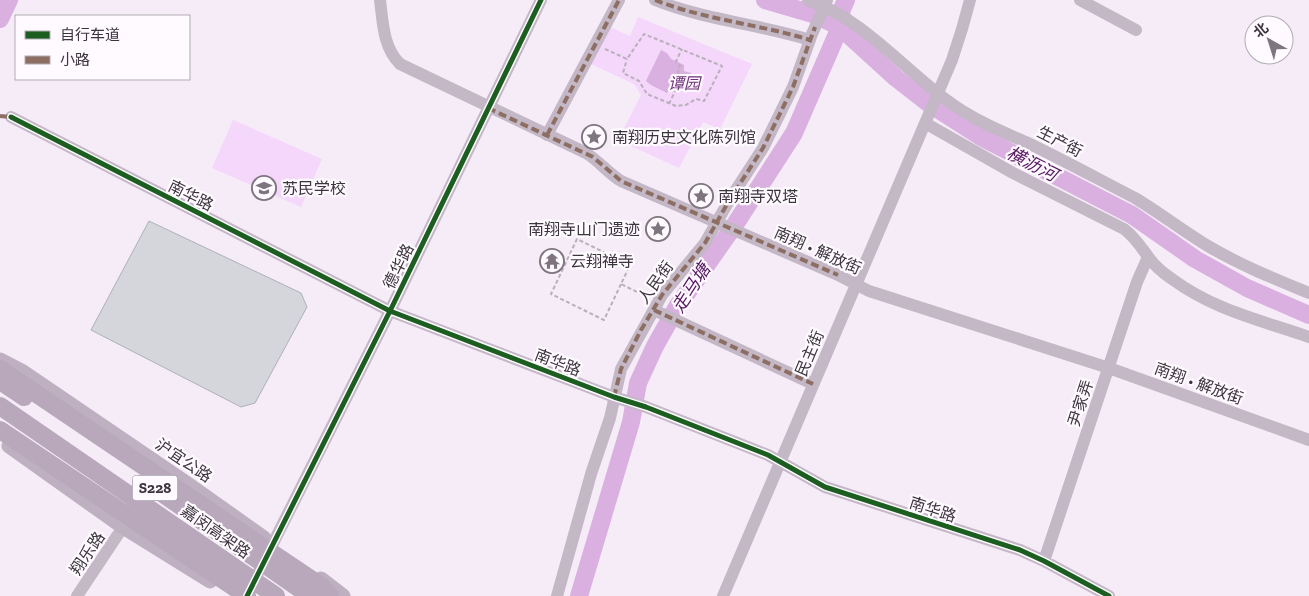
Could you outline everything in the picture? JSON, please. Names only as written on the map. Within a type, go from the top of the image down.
[{"type":"highway","points":[[0,369],[8,381],[321,586],[330,596]]},
{"type":"highway","name":"嘉闵高架路","points":[[8,381],[310,596]]},
{"type":"highway","name":"嘉闵高架路","points":[[0,406],[276,596]]},
{"type":"highway","points":[[0,430],[247,596]]},
{"type":"main road","name":"沪宜公路","points":[[0,360],[31,378],[189,484],[343,596]]},
{"type":"main road","points":[[0,440],[123,527],[235,596]]},
{"type":"street","name":"南翔 • 解放街","points":[[380,0],[386,42],[395,59],[407,68],[593,157],[621,181],[838,275],[869,291],[1109,368],[1309,440]]},
{"type":"street","name":"德华路","points":[[247,596],[390,311],[541,0]]},
{"type":"street","points":[[548,135],[619,0]]},
{"type":"street","points":[[655,0],[697,14],[755,25],[810,40]]},
{"type":"street","name":"生产街","points":[[808,0],[848,20],[971,116],[1135,198],[1229,258],[1309,293]]},
{"type":"street","points":[[938,92],[957,45],[970,0]]},
{"type":"street","points":[[1080,0],[1136,30]]},
{"type":"street","name":"人民街","points":[[557,596],[591,474],[619,398],[620,370],[662,311],[696,255],[727,227],[730,199],[760,154],[776,124],[793,87],[815,27],[826,8]]},
{"type":"street","name":"民主街","points":[[723,596],[938,92]]},
{"type":"street","name":"南华路","points":[[11,117],[390,311],[646,407],[780,461],[825,487],[1008,546],[1044,561],[1109,596]]},
{"type":"street","points":[[925,123],[1013,173],[1124,229],[1136,239],[1148,257],[1171,278],[1214,304],[1252,320],[1309,337]]},
{"type":"street","name":"尹家弄","points":[[1044,561],[1137,282],[1148,257]]},
{"type":"street","points":[[662,311],[813,384]]},
{"type":"street","name":"翔乐路","points":[[78,596],[123,527]]},
{"type":"path","points":[[644,34],[722,66],[704,101],[696,99],[686,106],[676,106],[647,94],[639,82],[623,73],[627,59],[644,34]]},
{"type":"path","points":[[596,44],[627,59]]},
{"type":"path","points":[[670,104],[679,77],[680,65],[676,61],[682,49]]},
{"type":"path","points":[[577,239],[630,265],[621,284],[604,320],[551,294],[577,239]]},
{"type":"path","points":[[621,284],[662,311]]},
{"type":"green space","name":"谭园","points":[[638,17],[752,64],[720,129],[703,122],[679,168],[618,140],[641,95],[634,84],[591,64],[610,27],[630,36]]},
{"type":"green space","points":[[233,120],[322,159],[301,207],[212,168]]},
{"type":"shaded area","points":[[661,50],[667,53],[671,59],[684,65],[684,71],[691,73],[695,79],[690,90],[682,86],[671,87],[667,93],[646,81]]},
{"type":"building","points":[[149,221],[301,293],[307,307],[255,403],[241,407],[91,330]]},
{"type":"waterway","points":[[0,19],[9,0]]},
{"type":"waterway","name":"横沥河","points":[[765,0],[813,14],[840,27],[896,78],[928,103],[981,137],[1132,215],[1195,259],[1247,288],[1309,315]]},
{"type":"waterway","name":"走马塘","points":[[579,596],[631,422],[638,383],[655,346],[677,307],[736,223],[794,133],[840,27],[842,9],[846,0]]},
{"type":"marked path","points":[[547,135],[619,0]]},
{"type":"marked path","points":[[655,0],[693,12],[810,40]]},
{"type":"marked path","points":[[614,397],[621,369],[641,330],[662,295],[705,243],[730,199],[763,148],[793,87],[815,27]]},
{"type":"marked path","points":[[488,108],[593,157],[621,181],[838,275]]},
{"type":"marked path","points":[[0,116],[11,117]]},
{"type":"marked path","points":[[654,310],[813,384]]},
{"type":"cycle path","points":[[247,596],[390,311],[541,0]]},
{"type":"cycle path","points":[[11,117],[390,311],[768,455],[825,487],[1020,550],[1109,596]]},
{"type":"place","name":"南翔历史文化陈列馆","points":[[594,137]]},
{"type":"place","name":"苏民学校","points":[[264,188]]},
{"type":"place","name":"南翔寺双塔","points":[[701,196]]},
{"type":"place","name":"南翔寺山门遗迹","points":[[658,229]]},
{"type":"place","name":"云翔禅寺","points":[[552,261]]}]
